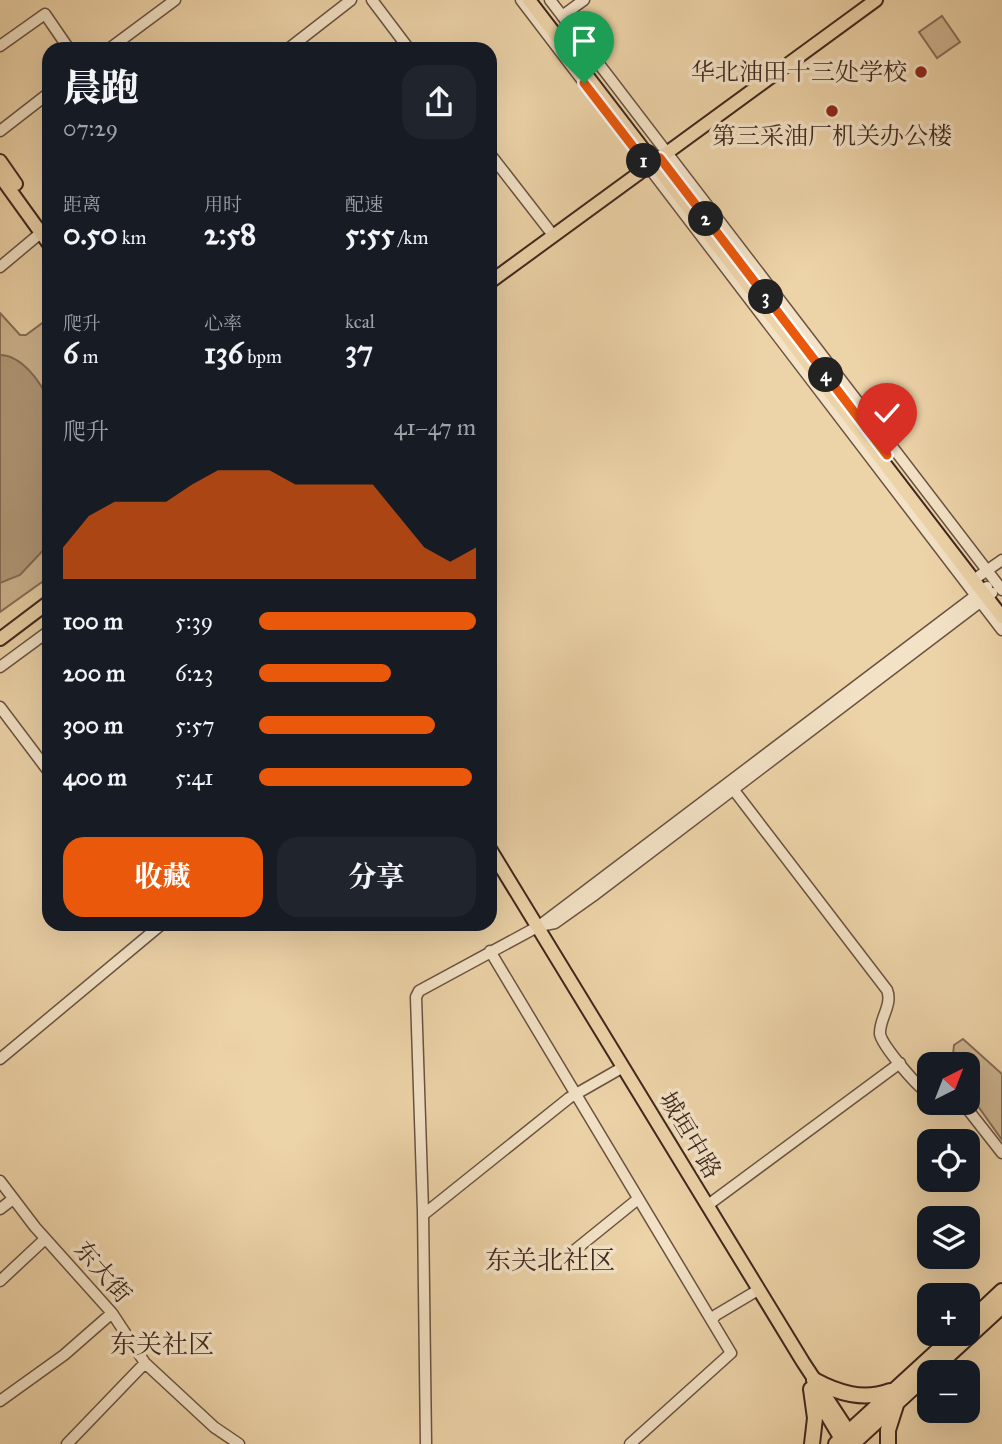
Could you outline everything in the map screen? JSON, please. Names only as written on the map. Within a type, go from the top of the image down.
[{"type":"highway","points":[[980,1312],[1002,1291]]},
{"type":"highway","points":[[943,1360],[1002,1306]]},
{"type":"highway","points":[[848,1441],[944,1346]]},
{"type":"highway","points":[[812,1444],[815,1418],[813,1385],[860,1396],[896,1396],[917,1381]]},
{"type":"highway","points":[[888,1444],[888,1430],[896,1396]]},
{"type":"main road","points":[[529,0],[983,573],[987,594],[1002,606]]},
{"type":"main road","points":[[538,0],[1002,617]]},
{"type":"main road","points":[[497,277],[864,0]]},
{"type":"main road","points":[[497,268],[876,0]]},
{"type":"main road","points":[[0,161],[42,222]]},
{"type":"main road","points":[[0,176],[42,223]]},
{"type":"main road","points":[[0,639],[42,608]]},
{"type":"main road","points":[[0,647],[42,616]]},
{"type":"main road","name":"城垣中路","points":[[497,861],[618,1070],[753,1293],[848,1441]]},
{"type":"main road","name":"城垣中路","points":[[497,871],[536,927],[708,1205],[813,1385]]},
{"type":"street","points":[[117,42],[174,0]]},
{"type":"street","points":[[288,42],[343,0]]},
{"type":"street","points":[[297,42],[351,0]]},
{"type":"street","points":[[372,0],[404,42]]},
{"type":"street","points":[[521,0],[655,157]]},
{"type":"street","points":[[550,0],[655,157]]},
{"type":"street","points":[[562,16],[584,0]]},
{"type":"street","points":[[0,46],[45,14],[64,42]]},
{"type":"street","points":[[0,131],[42,98]]},
{"type":"street","points":[[497,163],[549,230]]},
{"type":"street","points":[[0,267],[42,233]]},
{"type":"street","points":[[983,573],[1002,560]]},
{"type":"street","points":[[987,594],[1002,630]]},
{"type":"street","points":[[536,927],[555,923],[568,914],[987,594]]},
{"type":"street","points":[[426,1444],[423,1215],[415,997],[424,986],[536,927],[987,594]]},
{"type":"street","points":[[0,667],[42,636]]},
{"type":"street","points":[[0,707],[42,763]]},
{"type":"street","points":[[733,789],[887,990],[888,1000],[880,1029],[881,1035],[917,1084]]},
{"type":"street","points":[[0,1059],[154,931]]},
{"type":"street","points":[[490,951],[731,1353],[630,1444]]},
{"type":"street","points":[[708,1205],[900,1063]]},
{"type":"street","points":[[423,1215],[575,1095],[618,1070]]},
{"type":"street","points":[[972,1115],[1002,1153]]},
{"type":"street","name":"东大街","points":[[0,1181],[46,1239],[112,1313],[145,1363],[215,1427],[239,1444]]},
{"type":"street","points":[[0,1209],[13,1199]]},
{"type":"street","points":[[570,1254],[638,1199]]},
{"type":"street","points":[[0,1281],[46,1239]]},
{"type":"street","points":[[712,1320],[753,1293]]},
{"type":"street","points":[[0,1401],[64,1355],[112,1313]]},
{"type":"street","points":[[67,1444],[145,1363]]},
{"type":"shaded area","points":[[942,16],[960,42],[937,58],[919,32]]},
{"type":"shaded area","points":[[0,313],[20,335],[26,335],[42,323],[42,582],[0,612]]},
{"type":"shaded area","points":[[0,355],[8,356],[23,365],[42,390],[42,551],[20,575],[0,583]]},
{"type":"shaded area","points":[[963,1039],[977,1052],[953,1052],[954,1045]]},
{"type":"shaded area","points":[[980,1054],[1002,1074],[1002,1140],[980,1109]]},
{"type":"place","name":"华北油田十三处学校","points":[[921,72]]},
{"type":"place","name":"第三采油厂机关办公楼","points":[[832,111]]},
{"type":"district","name":"东关北社区","points":[[550,1260]]},
{"type":"district","name":"东关社区","points":[[162,1344]]},
{"type":"route","points":[[584,83],[648,166],[660,158],[887,455]]}]
